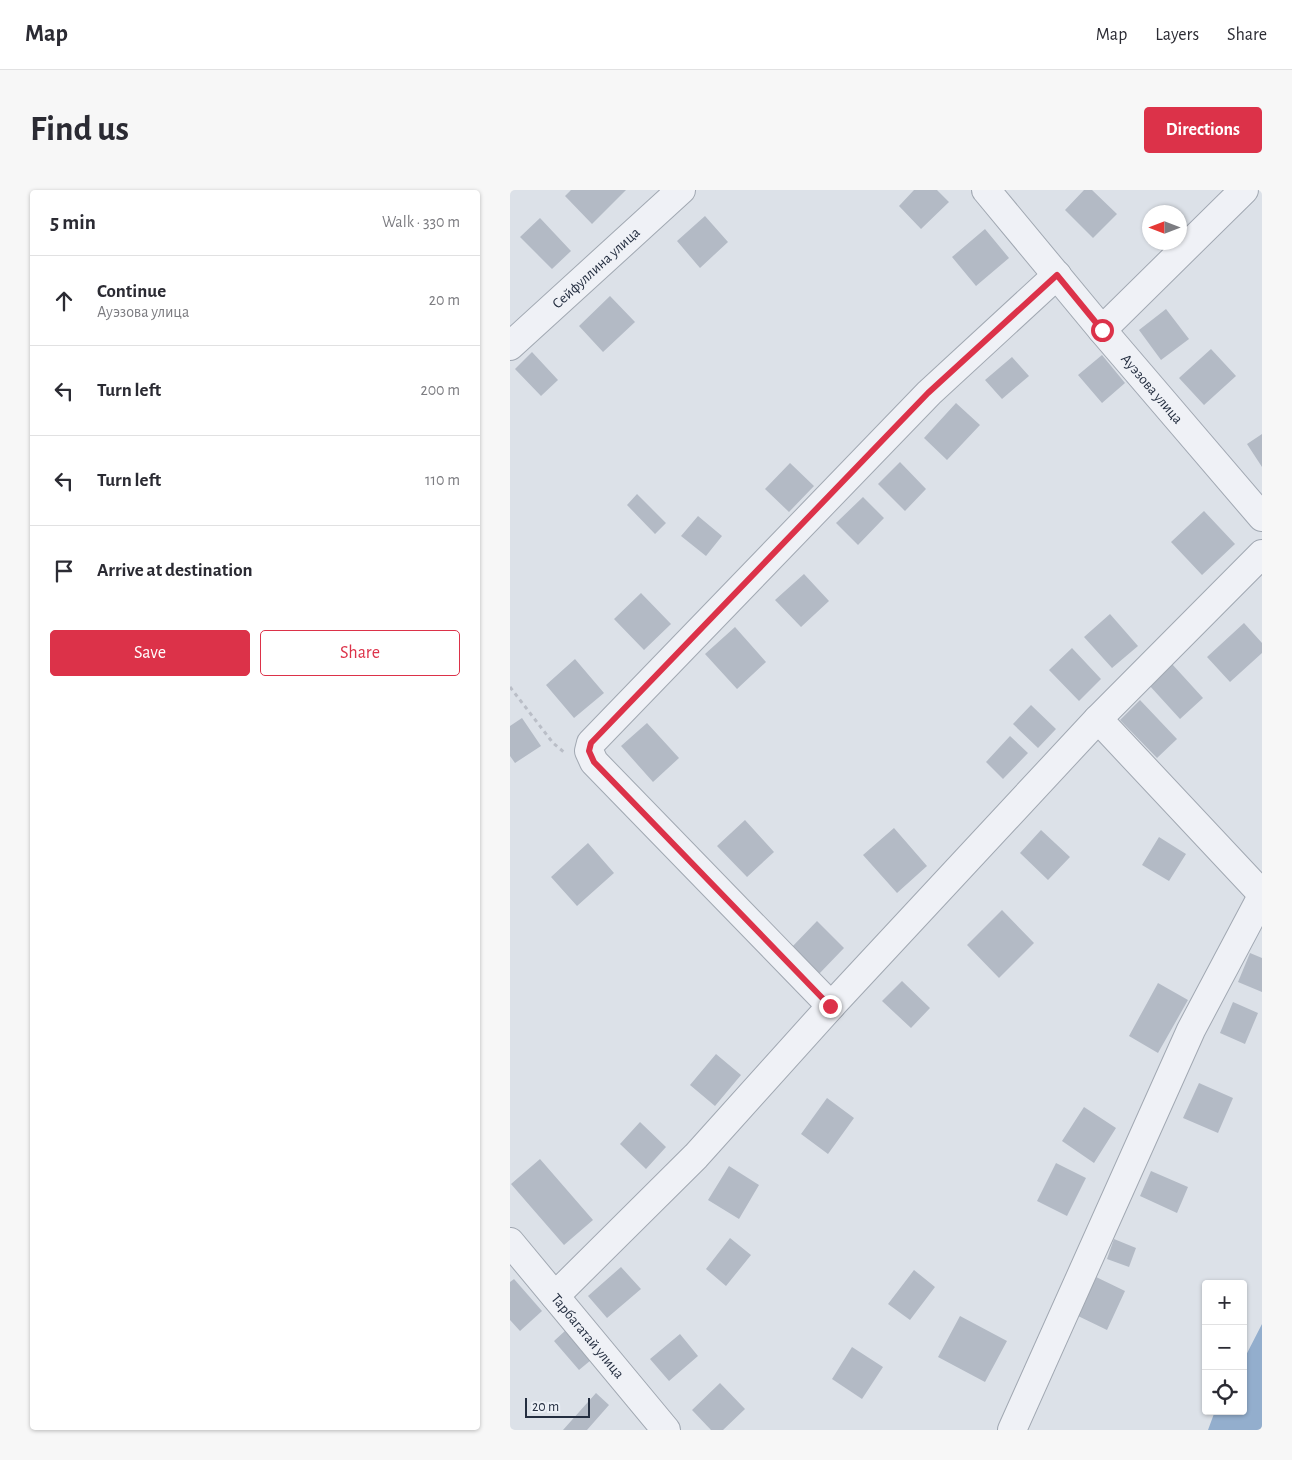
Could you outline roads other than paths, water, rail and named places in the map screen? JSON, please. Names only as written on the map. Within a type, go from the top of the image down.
[{"type":"street","name":"Сейфуллина улица","points":[[510,346],[681,190]]},
{"type":"street","name":"Ауэзова улица","points":[[986,190],[1102,330],[1262,517]]},
{"type":"street","points":[[1102,330],[1244,190]]},
{"type":"street","points":[[830,1006],[594,762],[589,751],[591,743],[928,393],[1057,275]]},
{"type":"street","points":[[555,1296],[696,1156],[830,1006],[1098,719],[1262,554]]},
{"type":"street","points":[[1012,1430],[1191,1030],[1262,895],[1098,719]]},
{"type":"street","name":"Тарбагатай улица","points":[[510,1242],[666,1430]]},
{"type":"water","points":[[1262,1324],[1262,1430],[1208,1430],[1214,1415],[1247,1415],[1247,1353]]}]
